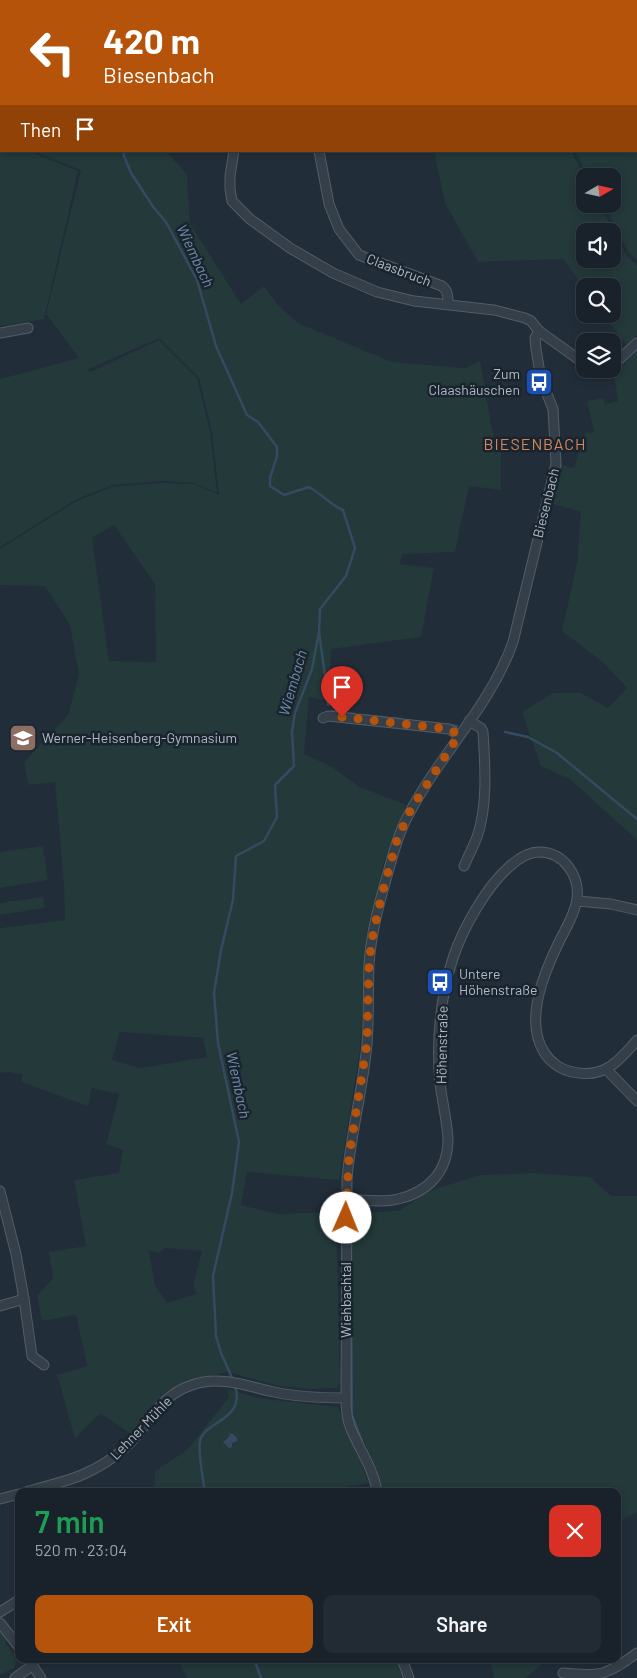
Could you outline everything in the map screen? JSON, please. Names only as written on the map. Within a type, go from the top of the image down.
[{"type":"street","points":[[234,152],[230,176],[232,201],[250,219],[290,248],[333,273],[377,292],[414,301],[448,304],[511,314],[531,322],[539,331],[576,358]]},
{"type":"street","name":"Claasbruch","points":[[319,152],[329,204],[339,229],[359,255],[442,286],[446,290],[448,304]]},
{"type":"street","points":[[0,332],[28,328]]},
{"type":"street","name":"Biesenbach","points":[[459,735],[490,690],[507,658],[513,642],[556,464],[553,409],[541,379],[536,348],[536,338],[539,331]]},
{"type":"street","points":[[621,358],[637,343]]},
{"type":"street","points":[[323,718],[328,716],[449,729],[459,735]]},
{"type":"street","points":[[464,866],[477,837],[485,777],[483,732],[481,728],[469,721]]},
{"type":"street","name":"Wiehbachtal","points":[[376,1488],[368,1463],[351,1429],[347,1416],[346,1398],[346,1199],[349,1157],[367,1043],[369,964],[372,939],[382,894],[397,840],[411,809],[459,735]]},
{"type":"street","name":"Höhenstraße","points":[[346,1199],[397,1200],[418,1193],[434,1180],[441,1170],[446,1156],[448,1138],[440,1074],[439,1026],[445,983],[457,947],[475,911],[505,870],[518,860],[529,854],[539,852],[554,856],[566,862],[574,874],[577,885],[577,901],[574,912],[552,957],[538,995],[535,1014],[538,1044],[546,1056],[556,1065],[567,1071],[593,1074],[606,1069],[621,1058],[637,1040]]},
{"type":"street","points":[[577,901],[611,904],[637,910]]},
{"type":"street","points":[[606,1069],[637,1101]]},
{"type":"street","points":[[0,1191],[16,1254],[32,1356],[44,1365]]},
{"type":"street","points":[[0,1306],[24,1300]]},
{"type":"street","name":"Lehner Mühle","points":[[40,1488],[68,1481],[107,1463],[129,1445],[161,1404],[173,1394],[192,1384],[233,1382],[275,1392],[346,1398]]},
{"type":"street","points":[[0,1499],[15,1495]]},
{"type":"street","points":[[0,1612],[15,1603]]},
{"type":"street","points":[[0,1623],[15,1642]]},
{"type":"street","points":[[563,1674],[590,1676],[604,1674],[637,1652]]},
{"type":"street","points":[[15,1678],[30,1663]]},
{"type":"street","points":[[32,1663],[41,1678]]},
{"type":"street","points":[[403,1663],[409,1678]]},
{"type":"green space","points":[[0,152],[30,152],[78,171],[44,319],[0,326]]},
{"type":"green space","points":[[36,152],[167,152],[187,174],[190,224],[241,304],[264,286],[279,306],[298,323],[392,362],[465,368],[480,361],[496,452],[501,451],[501,490],[469,486],[455,552],[402,554],[400,564],[434,568],[421,637],[331,649],[329,701],[309,697],[304,754],[332,767],[360,787],[406,805],[383,865],[367,931],[360,1050],[339,1180],[247,1172],[241,1205],[278,1214],[336,1212],[340,1383],[337,1388],[308,1389],[280,1386],[227,1372],[199,1378],[169,1390],[131,1434],[100,1413],[75,1439],[57,1375],[87,1366],[76,1315],[42,1321],[37,1296],[53,1278],[49,1252],[86,1246],[74,1180],[119,1173],[123,1150],[106,1144],[119,1094],[92,1088],[88,1106],[21,1082],[23,1075],[10,1072],[0,1073],[0,928],[65,920],[55,782],[28,785],[24,762],[68,715],[79,675],[70,625],[45,586],[0,585],[0,549],[75,502],[112,487],[162,483],[194,484],[219,495],[212,432],[199,378],[159,338],[87,369],[90,372],[159,340],[197,378],[210,432],[217,493],[194,483],[162,481],[112,485],[75,500],[0,547],[0,379],[79,358],[46,314],[81,170]],"holes":[[[114,525],[155,584],[156,662],[109,661],[92,538]],[[120,1032],[203,1038],[207,1057],[140,1068],[112,1060]],[[165,1248],[202,1251],[193,1285],[196,1294],[167,1303],[155,1285],[149,1251],[159,1253]]]},
{"type":"green space","points":[[434,152],[572,152],[580,168],[576,168],[576,213],[604,213],[609,223],[576,223],[576,268],[621,268],[621,245],[627,256],[637,265],[637,335],[627,346],[621,338],[621,333],[617,333],[610,323],[621,323],[621,278],[577,278],[563,259],[478,262],[445,203]]},
{"type":"green space","points":[[576,152],[637,152],[637,260],[628,252],[621,239],[621,223],[613,223],[608,213],[621,213],[621,168],[584,168]]},
{"type":"green space","points":[[637,351],[637,840],[571,780],[541,766],[522,712],[553,693],[581,693],[608,708],[627,688],[605,664],[562,631],[577,563],[581,512],[550,503],[560,464],[574,468],[585,433],[594,432],[587,401],[603,398],[605,404],[618,401],[615,378],[621,378],[621,367]]},
{"type":"green space","points":[[43,846],[48,880],[0,888],[0,852]]},
{"type":"green space","points":[[43,897],[45,908],[0,915],[0,903]]},
{"type":"green space","points":[[534,1173],[590,1177],[611,1196],[637,1196],[637,1512],[621,1520],[621,1488],[380,1488],[377,1469],[355,1422],[353,1408],[348,1214],[351,1211],[383,1212],[400,1210],[432,1190],[480,1175]]},
{"type":"green space","points":[[228,1389],[257,1398],[338,1407],[369,1483],[340,1488],[154,1488],[155,1471],[187,1450],[229,1397]]},
{"type":"green space","points":[[0,1632],[7,1640],[5,1645],[9,1647],[16,1663],[15,1667],[0,1675]]},
{"type":"green space","points":[[180,1663],[397,1663],[403,1678],[187,1678]]},
{"type":"green space","points":[[491,1663],[544,1663],[525,1678],[494,1678]]},
{"type":"water","points":[[230,1433],[237,1438],[237,1441],[232,1443],[232,1447],[229,1448],[223,1442]]},
{"type":"waterway","name":"Wiembach","points":[[123,152],[131,173],[154,208],[166,222],[197,280],[216,346],[247,415],[258,422],[277,447],[277,456],[270,478],[270,486],[284,495],[309,487],[343,510],[355,548],[346,576],[320,609],[319,632],[312,669],[295,713],[292,732],[294,766],[275,785],[277,817],[264,841],[236,856],[233,900],[221,950],[214,993],[218,1043],[239,1142],[232,1193],[213,1276],[216,1336],[233,1380]]},
{"type":"waterway","points":[[319,632],[328,705]]},
{"type":"waterway","points":[[332,711],[339,712]]},
{"type":"waterway","points":[[346,713],[354,714]]},
{"type":"waterway","points":[[361,715],[371,716]]},
{"type":"waterway","points":[[374,716],[388,718]]},
{"type":"waterway","points":[[391,718],[401,719]]},
{"type":"waterway","points":[[448,725],[457,726]]},
{"type":"waterway","points":[[505,732],[528,737],[557,753],[637,819]]},
{"type":"waterway","points":[[351,1294],[352,1415],[362,1441]]},
{"type":"waterway","name":"Wiembach","points":[[205,1488],[200,1458],[200,1441],[203,1434],[224,1419],[235,1406],[237,1397],[235,1385]]},
{"type":"waterway","name":"Wiembach","points":[[255,1663],[261,1678]]},
{"type":"place","name":"Zum Claashäuschen","points":[[539,382]]},
{"type":"place","name":"Werner-Heisenberg-Gymnasium","points":[[23,738]]},
{"type":"place","name":"Untere Höhenstraße","points":[[440,982]]},
{"type":"district","name":"BIESENBACH","points":[[535,444]]},
{"type":"route","points":[[342,717],[449,729],[459,735],[411,809],[402,827],[382,894],[372,939],[369,964],[367,1043],[349,1157],[346,1218]]}]
